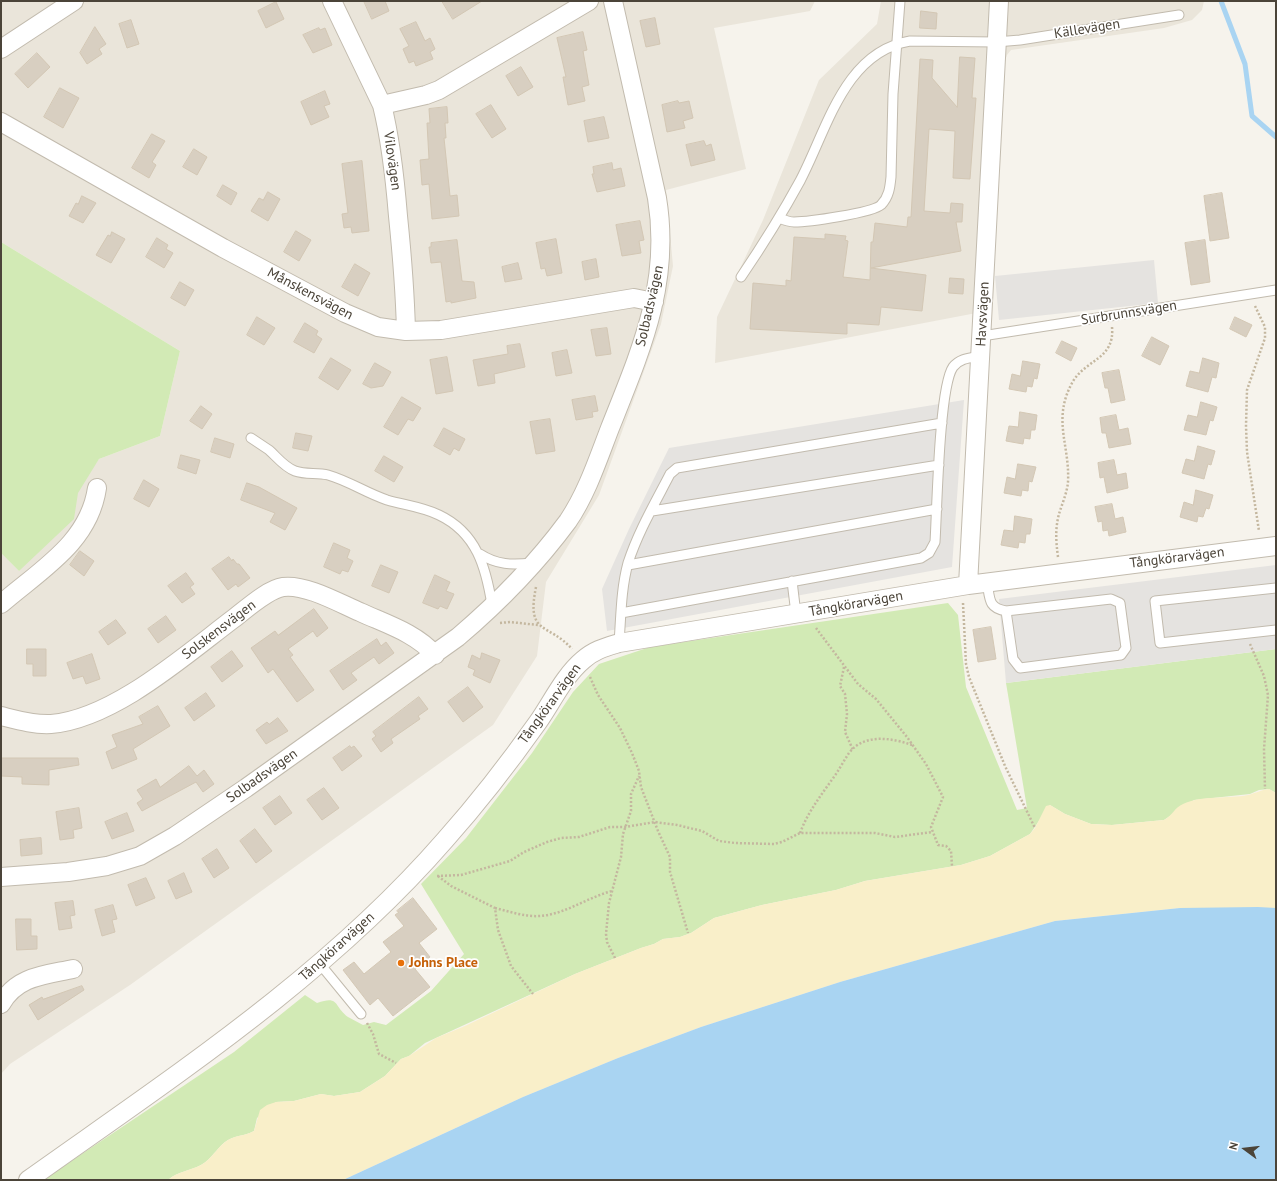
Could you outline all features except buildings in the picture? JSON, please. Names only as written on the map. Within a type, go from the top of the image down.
[{"type":"street","points":[[1,49],[74,1]]},
{"type":"street","name":"Vilovägen","points":[[332,1],[382,104],[389,137],[397,196],[405,290],[406,332]]},
{"type":"street","points":[[382,104],[426,95],[439,90],[589,1]]},
{"type":"street","name":"Solbadsvägen","points":[[1,877],[68,872],[107,866],[140,856],[174,836],[233,797],[435,655],[486,612],[532,564],[568,520],[580,501],[593,473],[640,352],[654,302],[661,260],[660,220],[613,1]]},
{"type":"street","name":"Havsvägen","points":[[965,585],[981,356],[999,1]]},
{"type":"street","name":"Månskensvägen","points":[[1,122],[223,248],[345,313],[378,327],[406,332],[441,330],[634,298],[654,302]]},
{"type":"street","points":[[1,604],[53,562],[81,530],[91,512],[97,488]]},
{"type":"street","name":"Tångkörarvägen","points":[[28,1180],[246,1024],[320,964],[358,930],[424,863],[476,805],[580,662],[590,653],[619,643],[965,585],[1269,547]]},
{"type":"street","name":"Solskensvägen","points":[[1,716],[29,723],[53,724],[90,714],[109,705],[154,678],[270,592],[282,587],[307,590],[393,627],[428,646],[435,655]]},
{"type":"street","points":[[1,1004],[5,996],[23,981],[73,969]]},
{"type":"lane","points":[[779,218],[794,222],[870,210],[882,204],[886,197],[890,189],[891,177],[891,133],[900,1]]},
{"type":"lane","name":"Källevägen","points":[[996,42],[1020,40],[1179,15]]},
{"type":"lane","points":[[741,277],[779,218],[805,172],[827,120],[850,83],[876,54],[897,43],[910,41],[996,42]]},
{"type":"lane","name":"Surbrunnsvägen","points":[[982,336],[1276,290]]},
{"type":"lane","points":[[621,613],[921,558],[929,553],[935,542],[942,423],[948,378],[952,368],[963,359],[981,356]]},
{"type":"lane","points":[[619,643],[622,595],[628,565],[636,543],[670,474],[677,468],[942,423]]},
{"type":"lane","points":[[251,438],[267,448],[285,466],[294,470],[304,473],[324,474],[345,480],[384,499],[439,515],[460,530],[479,554],[488,578],[486,612]]},
{"type":"lane","points":[[652,511],[939,465]]},
{"type":"lane","points":[[628,565],[937,509]]},
{"type":"lane","points":[[479,554],[497,563],[511,565],[532,564]]},
{"type":"lane","points":[[792,581],[801,613]]},
{"type":"lane","points":[[987,582],[990,603],[994,607],[1006,611],[1111,599],[1116,600],[1120,603],[1126,648],[1125,652],[1121,655],[1020,668],[1013,659],[1006,611]]},
{"type":"lane","points":[[1276,588],[1155,601],[1160,643],[1276,630]]},
{"type":"lane","points":[[320,964],[362,1014]]},
{"type":"path","points":[[1250,295],[1265,327],[1263,348],[1248,390],[1246,426],[1247,452],[1269,547]]},
{"type":"path","points":[[1061,573],[1056,544],[1056,529],[1068,484],[1061,423],[1062,412],[1068,390],[1079,373],[1088,364],[1105,354],[1110,347],[1112,339],[1111,316]]},
{"type":"path","points":[[537,584],[532,605],[538,625]]},
{"type":"path","points":[[965,585],[963,627],[966,664],[969,677],[1005,766],[1035,828]]},
{"type":"path","points":[[486,612],[487,625],[510,622],[538,625],[571,648],[580,662],[598,695],[620,728],[632,753],[641,787],[670,857],[670,872],[688,933]]},
{"type":"path","points":[[801,613],[858,684],[876,699],[926,764],[938,789],[942,793],[942,802],[931,823],[932,832],[938,845],[946,846],[951,851],[952,866]]},
{"type":"path","points":[[1244,634],[1264,676],[1268,695],[1264,749],[1265,790]]},
{"type":"path","points":[[844,667],[840,686],[845,694],[847,714],[845,732],[853,750]]},
{"type":"path","points":[[800,833],[812,807],[853,750],[869,741],[877,739],[896,740],[912,746]]},
{"type":"path","points":[[616,958],[607,942],[606,934],[612,891],[618,872],[625,827],[631,811],[631,794],[639,776]]},
{"type":"path","points":[[437,876],[461,875],[510,861],[524,852],[547,842],[579,837],[610,827],[625,827],[655,822],[702,831],[720,841],[735,843],[774,844],[782,842],[800,833],[875,833],[896,837],[932,832]]},
{"type":"path","points":[[424,863],[437,876],[451,886],[495,908],[532,916],[542,916],[563,910],[600,894],[612,891]]},
{"type":"path","points":[[495,908],[498,930],[511,966],[533,994]]},
{"type":"path","points":[[362,1014],[373,1034],[379,1054],[396,1063]]},
{"type":"shaded area","points":[[1,1],[815,1],[810,11],[714,28],[746,169],[666,190],[673,266],[661,324],[599,495],[546,582],[537,656],[493,725],[130,985],[10,1064],[1,1074],[1,553],[19,571],[99,459],[160,436],[180,351],[1,242]]},
{"type":"shaded area","points":[[881,1],[1204,1],[1202,10],[1192,20],[1164,28],[1011,50],[1007,55],[1004,64],[992,310],[715,363],[717,317],[763,220],[819,80],[877,24]]},
{"type":"shaded area","points":[[1154,260],[1158,303],[999,320],[995,276]]},
{"type":"shaded area","points":[[964,400],[952,567],[607,631],[602,589],[629,529],[669,448]]},
{"type":"shaded area","points":[[1276,565],[1276,649],[1006,683],[999,599]]},
{"type":"green space","points":[[1,242],[180,351],[160,436],[99,459],[78,493],[74,519],[19,571],[1,553]]},
{"type":"green space","points":[[948,603],[958,615],[966,687],[1017,810],[1027,808],[1006,683],[1276,649],[1276,793],[1269,789],[1259,790],[1250,794],[1194,800],[1164,820],[1112,825],[1091,824],[1065,814],[1050,805],[1030,834],[990,856],[961,865],[865,881],[836,890],[762,905],[714,918],[691,933],[680,937],[663,939],[654,944],[575,974],[425,1043],[409,1056],[401,1059],[385,1076],[360,1092],[334,1096],[321,1094],[294,1101],[276,1102],[257,1118],[254,1131],[228,1140],[201,1165],[176,1175],[168,1180],[43,1180],[234,1052],[305,995],[317,1003],[329,1000],[333,1001],[348,1017],[363,1025],[374,1022],[386,1025],[431,991],[464,954],[421,884],[466,838],[532,753],[573,692],[599,664],[650,647]]},
{"type":"sand","points":[[1269,789],[1276,793],[1276,908],[1180,908],[1055,921],[840,982],[701,1027],[618,1058],[523,1097],[343,1180],[168,1180],[176,1175],[201,1165],[228,1140],[254,1131],[260,1110],[267,1105],[276,1102],[294,1101],[321,1094],[334,1096],[360,1092],[385,1076],[401,1059],[409,1056],[436,1038],[465,1026],[575,974],[654,944],[663,939],[680,937],[691,933],[714,918],[762,905],[836,890],[865,881],[961,865],[990,856],[1030,834],[1035,828],[1046,806],[1050,805],[1065,814],[1091,824],[1112,825],[1164,820],[1180,805],[1190,801],[1206,798],[1248,795]]},
{"type":"water","points":[[1180,908],[1276,908],[1276,1180],[343,1180],[523,1097],[618,1058],[701,1027],[840,982],[1055,921]]},
{"type":"waterway","points":[[1221,1],[1245,64],[1252,116],[1276,137]]},
{"type":"place","name":"Johns Place","points":[[401,963]]}]
